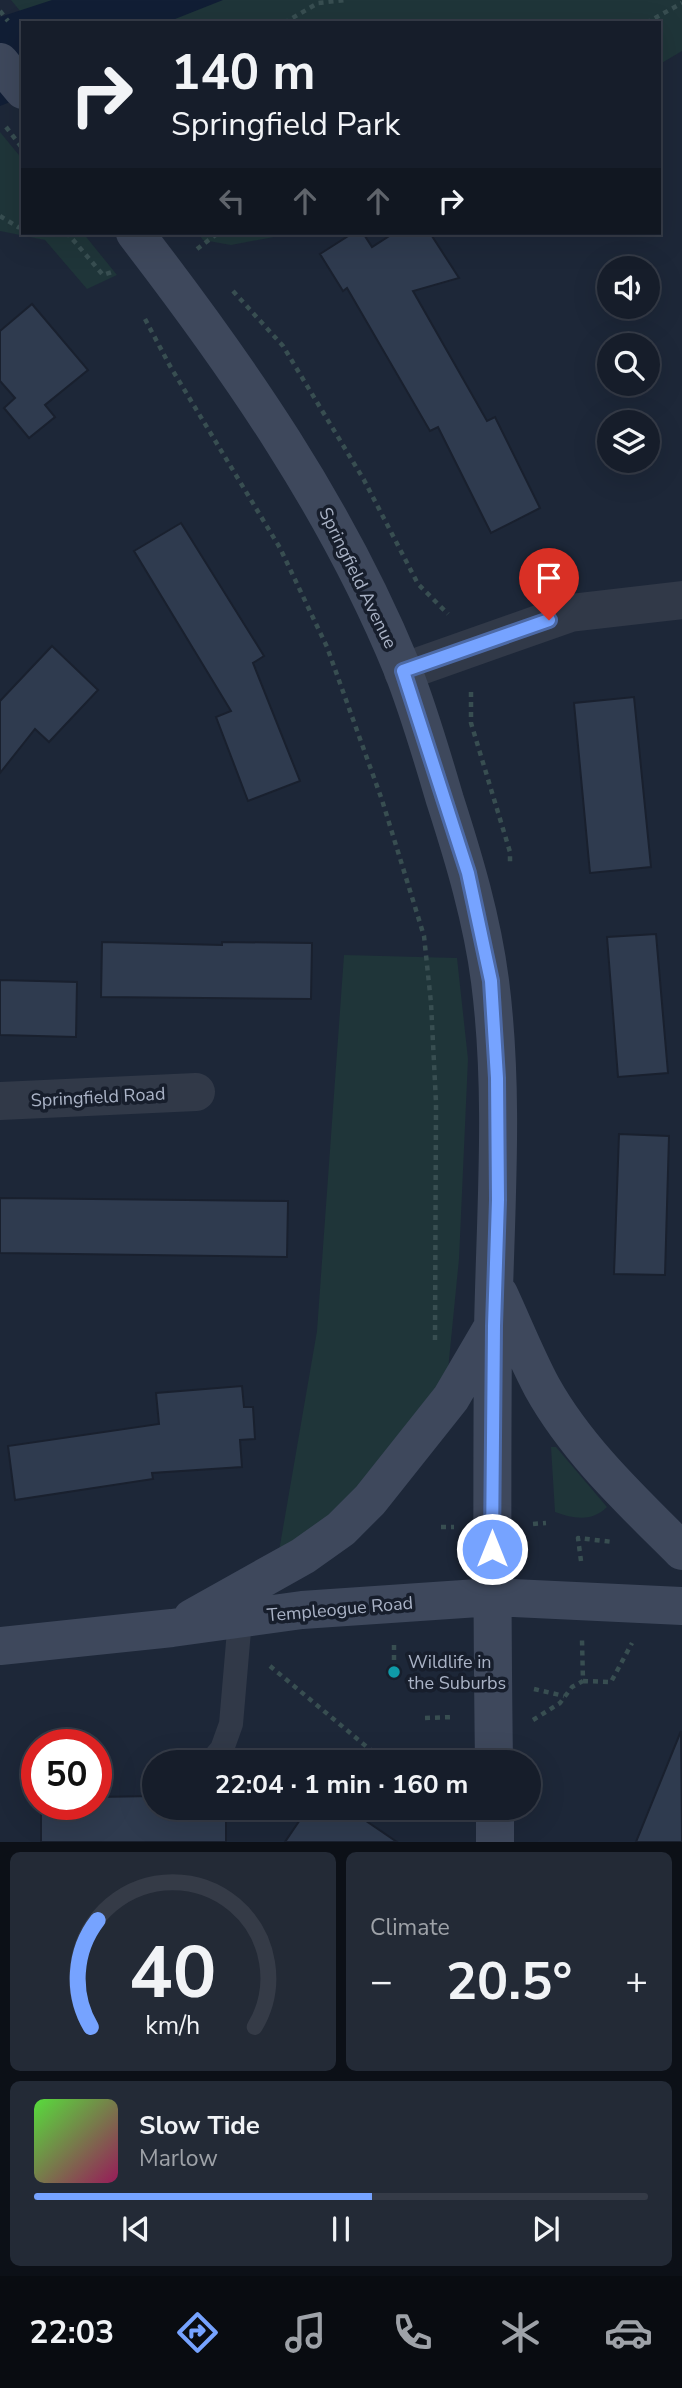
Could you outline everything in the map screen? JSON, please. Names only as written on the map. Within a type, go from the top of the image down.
[{"type":"main road","points":[[0,62],[21,88]]},
{"type":"main road","name":"Springfield Avenue","points":[[123,247],[236,369],[284,441],[327,514],[374,606],[403,671],[468,873],[491,981],[497,1078],[494,1750]]},
{"type":"main road","points":[[495,1285],[543,1387],[576,1438],[608,1476],[682,1551]]},
{"type":"main road","points":[[172,1628],[303,1556],[341,1529],[370,1500],[451,1398],[494,1326]]},
{"type":"main road","name":"Templeogue Road","points":[[0,1646],[332,1608],[493,1597],[682,1606]]},
{"type":"main road","points":[[495,1820],[495,1842]]},
{"type":"street","points":[[403,671],[570,613],[682,600]]},
{"type":"street","name":"Springfield Road","points":[[0,1101],[196,1092]]},
{"type":"lane","points":[[221,1750],[231,1724],[240,1619]]},
{"type":"path","points":[[287,21],[317,3],[346,0]]},
{"type":"path","points":[[650,21],[682,3]]},
{"type":"path","points":[[14,137],[21,146]]},
{"type":"path","points":[[0,216],[21,227]]},
{"type":"path","points":[[69,235],[103,275]]},
{"type":"path","points":[[198,248],[215,235]]},
{"type":"path","points":[[120,270],[123,247]]},
{"type":"path","points":[[145,318],[170,366],[281,548],[327,647],[382,800],[424,936],[431,1003],[436,1103],[435,1341]]},
{"type":"path","points":[[471,686],[471,723],[510,852],[509,878]]},
{"type":"path","points":[[580,1555],[578,1538],[623,1543]]},
{"type":"path","points":[[394,1658],[394,1665]]},
{"type":"path","points":[[560,1703],[572,1687],[583,1681],[611,1682],[624,1660]]},
{"type":"path","points":[[264,1661],[371,1750]]},
{"type":"path","points":[[583,1664],[583,1681]]},
{"type":"path","points":[[540,1690],[564,1696]]},
{"type":"path","points":[[425,1718],[434,1718]]},
{"type":"green space","points":[[11,0],[682,0],[682,51],[661,63],[661,21],[28,21]]},
{"type":"green space","points":[[0,132],[21,158],[21,235],[85,235],[117,275],[87,289],[45,240],[0,231]]},
{"type":"green space","points":[[199,235],[284,235],[231,245],[203,240]]},
{"type":"green space","points":[[344,955],[457,958],[468,1059],[459,1259],[448,1370],[424,1410],[335,1514],[278,1557],[317,1331]]},
{"type":"green space","points":[[551,1447],[556,1447],[607,1507],[595,1515],[582,1518],[555,1512]]},
{"type":"water","points":[[52,0],[223,0],[170,21],[21,21],[21,98],[0,106],[0,17]]},
{"type":"building","points":[[350,235],[364,235],[372,247],[391,235],[431,235],[459,278],[413,291],[487,421],[495,417],[540,508],[491,533],[438,427],[430,431],[347,288],[343,291],[320,254]]},
{"type":"building","points":[[32,304],[88,370],[45,405],[55,417],[29,438],[4,408],[15,398],[0,381],[0,331]]},
{"type":"building","points":[[181,523],[264,656],[253,663],[300,781],[248,801],[216,717],[231,711],[134,551]]},
{"type":"building","points":[[52,646],[98,690],[49,742],[35,729],[0,773],[0,701]]},
{"type":"building","points":[[634,697],[651,867],[590,873],[574,703]]},
{"type":"building","points":[[656,934],[668,1073],[618,1077],[607,937]]},
{"type":"building","points":[[102,942],[222,945],[222,942],[312,943],[311,999],[101,997]]},
{"type":"building","points":[[0,980],[77,982],[76,1037],[0,1035]]},
{"type":"building","points":[[619,1134],[669,1136],[665,1275],[614,1274]]},
{"type":"building","points":[[0,1198],[288,1201],[287,1257],[0,1253]]},
{"type":"building","points":[[242,1386],[244,1407],[253,1407],[255,1439],[240,1440],[242,1467],[152,1473],[153,1479],[15,1500],[8,1446],[159,1424],[156,1393]]},
{"type":"building","points":[[681,1731],[682,1842],[636,1842]]},
{"type":"building","points":[[142,1796],[142,1820],[226,1820],[226,1842],[41,1842],[41,1820],[112,1820],[112,1797]]},
{"type":"building","points":[[300,1820],[365,1820],[397,1842],[285,1842]]},
{"type":"place","name":"Wildlife in the Suburbs","points":[[394,1672]]},
{"type":"route","points":[[492,1549],[498,1200],[497,1078],[491,981],[468,873],[403,671],[549,620]]}]
